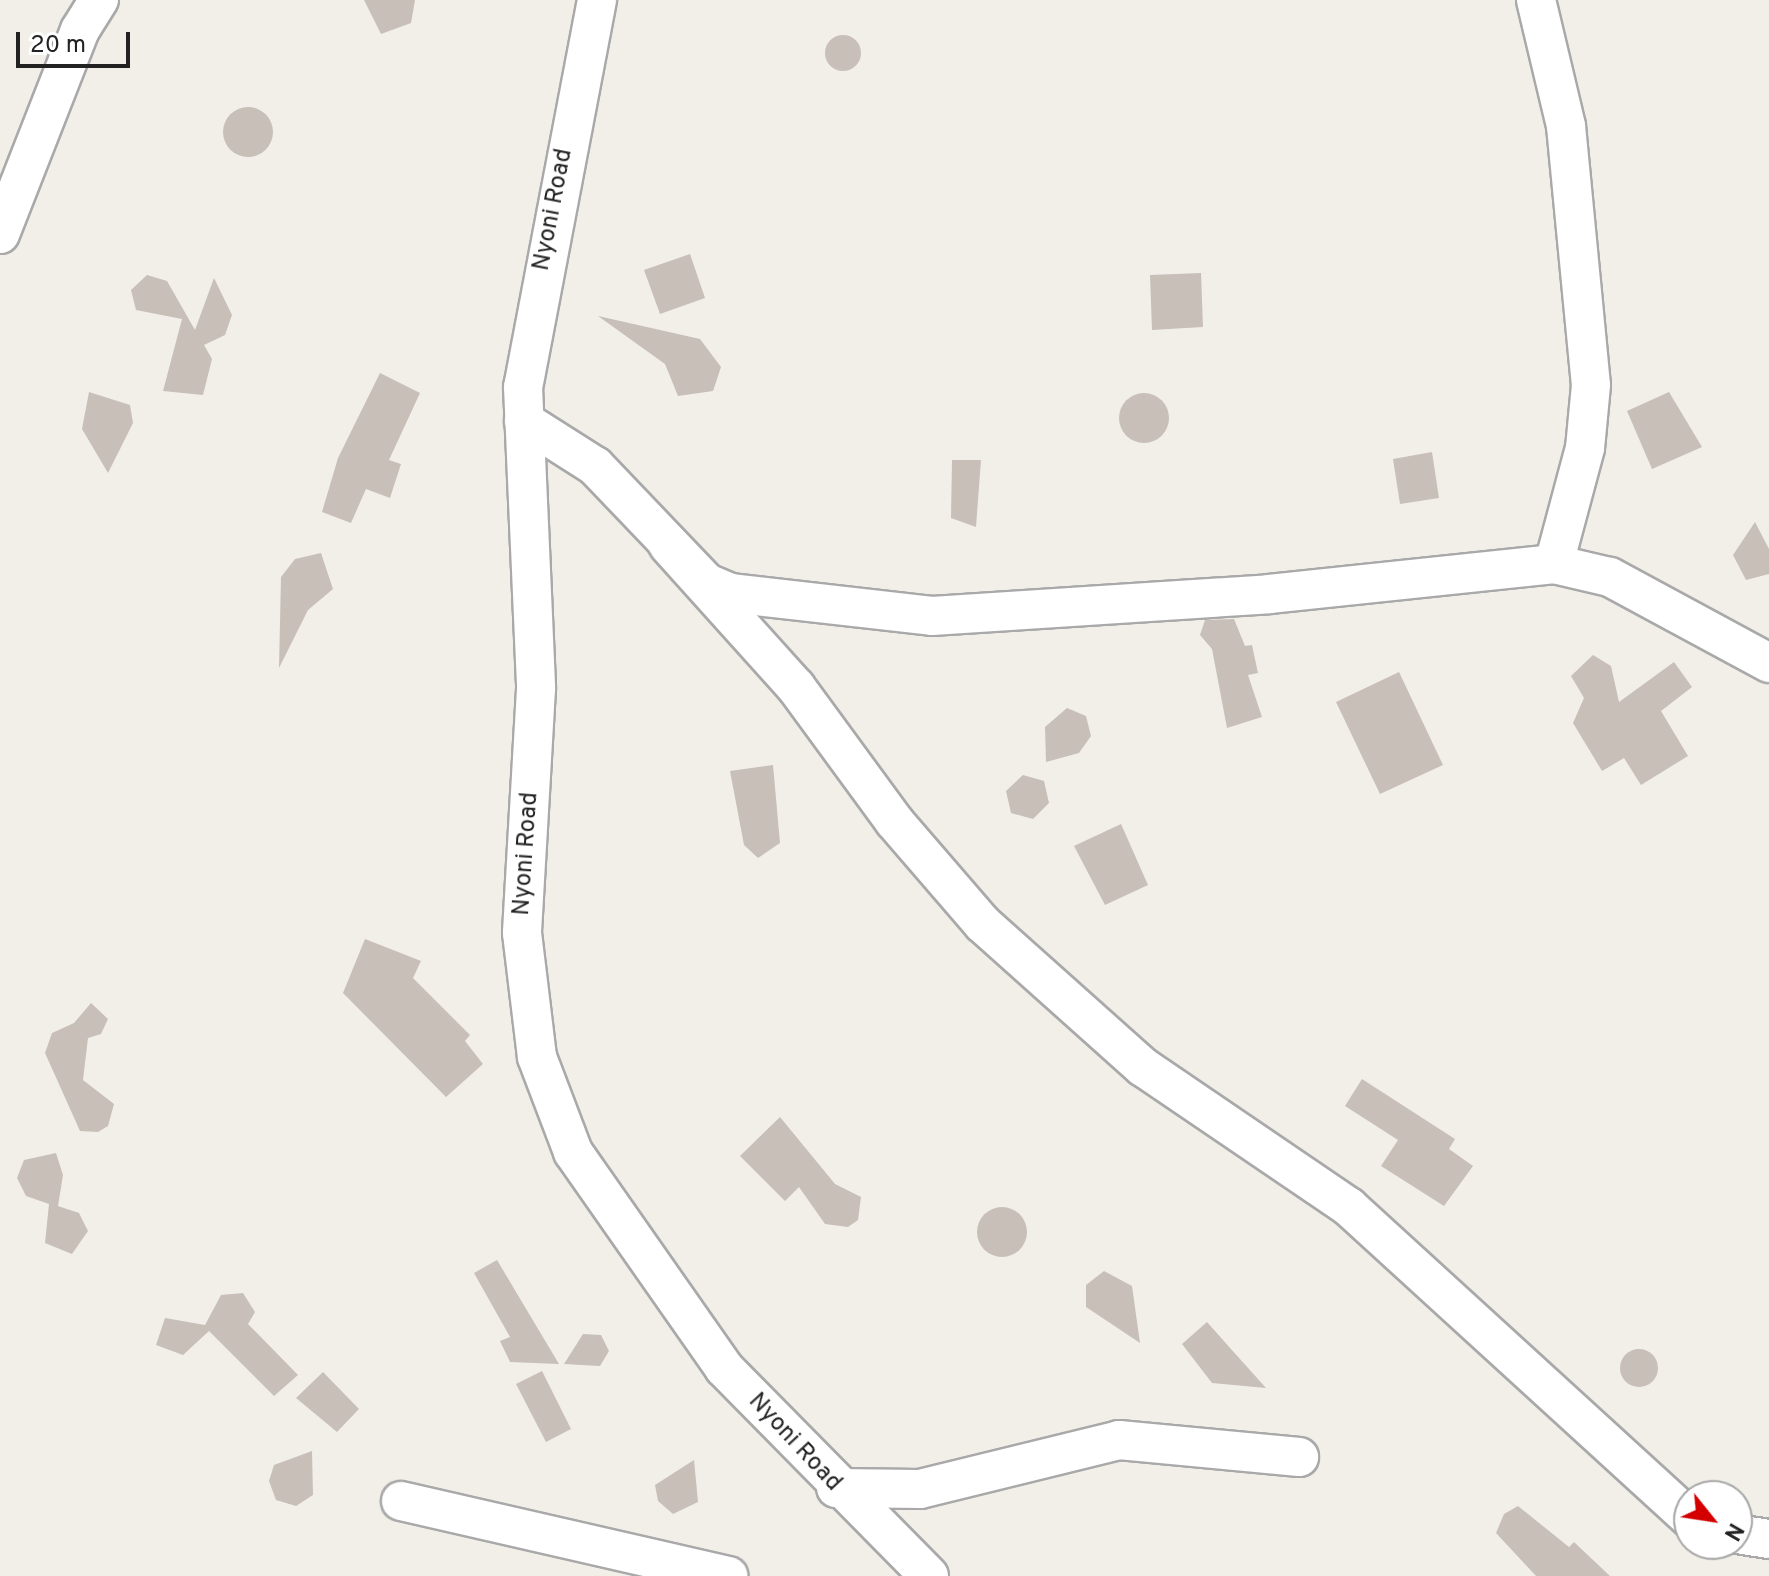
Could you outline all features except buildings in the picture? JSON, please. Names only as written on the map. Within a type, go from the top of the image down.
[{"type":"street","points":[[0,234],[80,30],[99,0]]},
{"type":"street","name":"Nyoni Road","points":[[597,0],[536,306],[524,421],[536,689],[522,933],[537,1057],[573,1152],[724,1368],[836,1488],[929,1576]]},
{"type":"street","points":[[1536,0],[1566,126],[1591,385],[1585,448],[1554,564]]},
{"type":"street","points":[[524,421],[595,466],[668,545],[796,687],[894,821],[983,924],[1143,1067],[1349,1207],[1673,1503]]},
{"type":"street","points":[[668,545],[707,583],[730,593],[932,616],[1269,594],[1554,564],[1610,577],[1769,663]]},
{"type":"street","points":[[836,1488],[920,1489],[1119,1440],[1299,1457]]},
{"type":"street","points":[[401,1501],[729,1576]]}]
